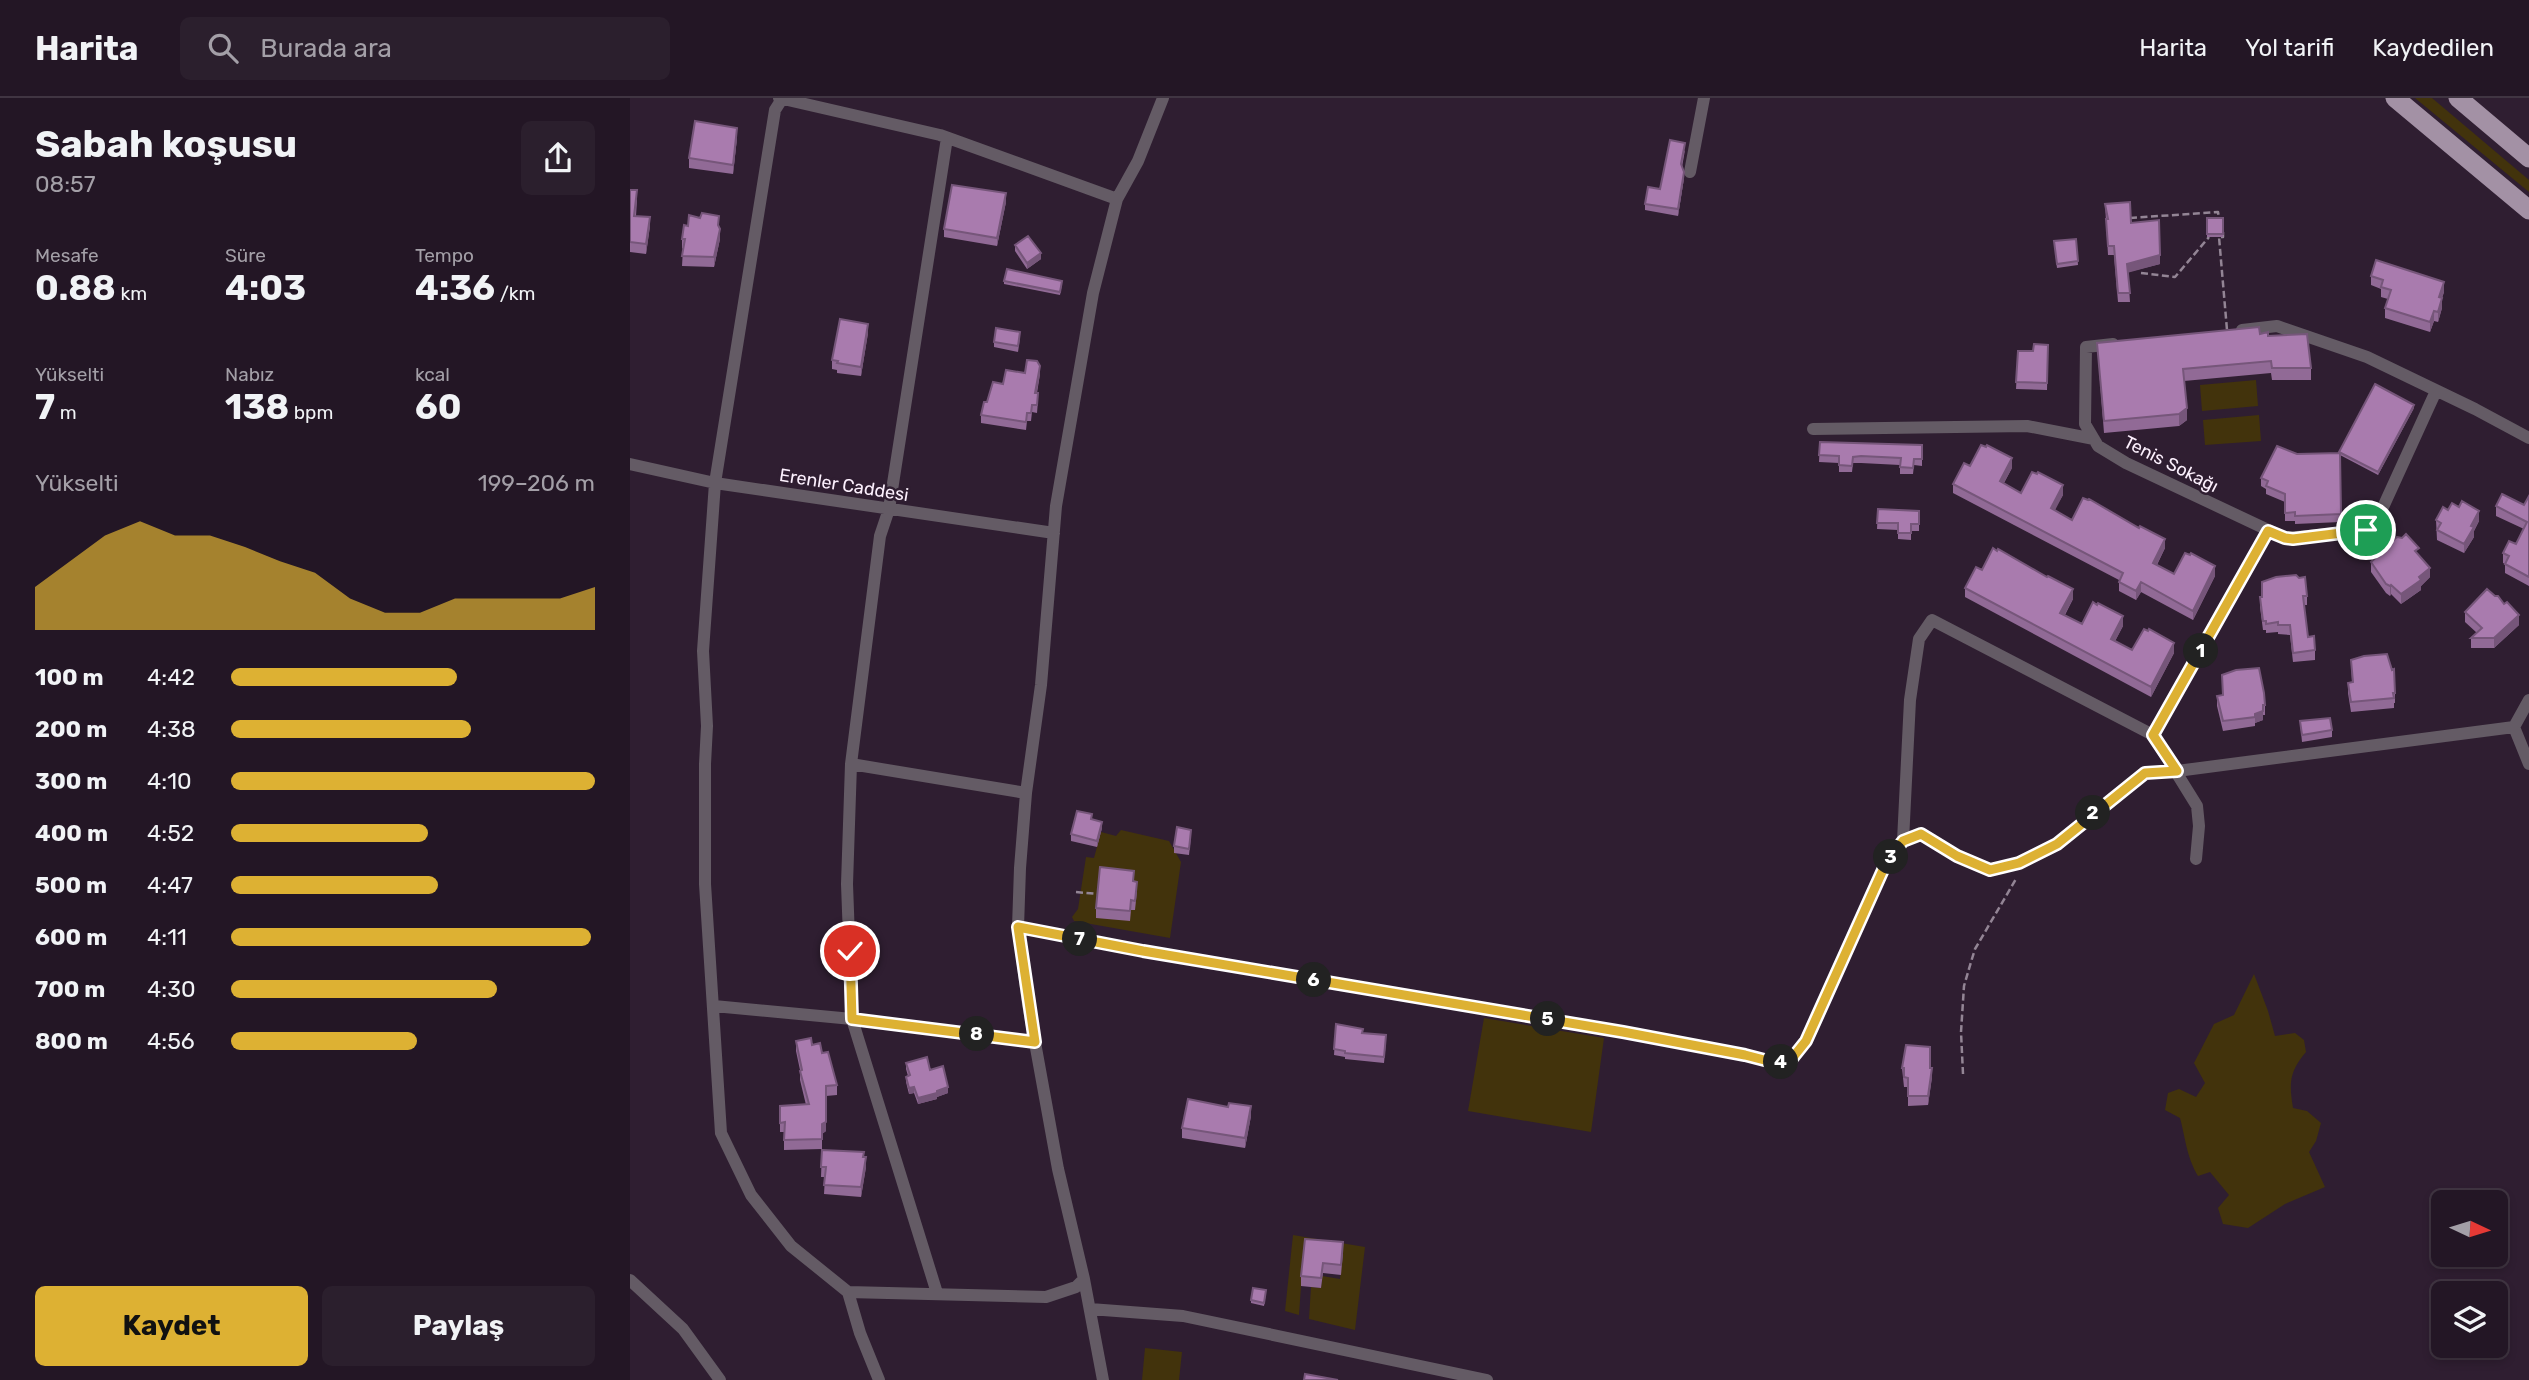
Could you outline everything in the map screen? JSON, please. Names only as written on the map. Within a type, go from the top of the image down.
[{"type":"main road","points":[[2395,98],[2529,210]]},
{"type":"main road","points":[[2458,98],[2529,158]]},
{"type":"street","points":[[879,1380],[860,1333],[848,1292],[791,1246],[751,1195],[721,1133],[705,884],[707,726],[703,652],[715,482],[775,110],[780,98],[947,138],[1117,199]]},
{"type":"street","points":[[1103,1380],[1084,1279],[1058,1168],[1035,1042],[1018,927],[1020,868],[1026,793],[1041,685],[1056,506],[1093,293],[1117,199],[1138,161],[1163,98]]},
{"type":"street","points":[[1690,172],[1703,98]]},
{"type":"street","points":[[937,1293],[852,1019],[847,884],[851,764],[880,537],[889,509],[947,138]]},
{"type":"street","points":[[2227,332],[2277,326],[2367,356],[2529,438]]},
{"type":"street","points":[[2094,439],[2085,424],[2086,347],[2124,343]]},
{"type":"street","name":"Tenis Sokağı","points":[[2094,439],[2098,446],[2126,463],[2285,538],[2360,531],[2371,526],[2379,516],[2436,391]]},
{"type":"street","points":[[1813,429],[2028,426],[2094,439]]},
{"type":"street","name":"Erenler Caddesi","points":[[630,464],[715,482],[1054,533]]},
{"type":"street","points":[[2153,735],[2268,531]]},
{"type":"street","points":[[1903,841],[1910,700],[1919,639],[1932,620],[2153,735],[2197,806],[2199,826],[2196,859]]},
{"type":"street","points":[[2514,727],[2529,700]]},
{"type":"street","points":[[1018,927],[1143,951],[1623,1032],[1776,1063],[1790,1061],[1806,1041],[1887,861],[1903,841],[1921,834],[1957,856],[1990,870],[2019,863],[2057,844],[2145,773],[2514,727]]},
{"type":"street","points":[[2514,727],[2529,764]]},
{"type":"street","points":[[851,764],[1026,793]]},
{"type":"street","points":[[714,1006],[852,1019],[1035,1042]]},
{"type":"street","points":[[848,1292],[1046,1297],[1076,1287],[1084,1279]]},
{"type":"street","points":[[630,1280],[683,1329],[720,1380]]},
{"type":"street","points":[[1090,1309],[1183,1316],[1488,1380]]},
{"type":"path","points":[[2130,218],[2218,212],[2219,221],[2223,221]]},
{"type":"path","points":[[2141,273],[2175,277],[2207,237],[2223,237],[2223,229]]},
{"type":"path","points":[[2219,237],[2227,332]]},
{"type":"path","points":[[1963,1074],[1961,1032],[1964,986],[1975,949],[2018,876],[2019,863]]},
{"type":"path","points":[[1076,892],[1098,894]]},
{"type":"shaded area","points":[[2415,98],[2432,98],[2529,180],[2529,192]]},
{"type":"shaded area","points":[[2256,380],[2258,406],[2202,411],[2200,385]]},
{"type":"shaded area","points":[[2259,415],[2261,441],[2205,445],[2203,420]]},
{"type":"shaded area","points":[[1121,830],[1169,841],[1181,862],[1170,938],[1074,921],[1072,917],[1078,909],[1086,857],[1094,858],[1101,832],[1116,836]]},
{"type":"shaded area","points":[[2254,974],[2275,1036],[2295,1033],[2304,1040],[2306,1052],[2293,1072],[2293,1108],[2307,1111],[2321,1123],[2316,1141],[2309,1152],[2325,1187],[2285,1204],[2248,1228],[2223,1224],[2218,1208],[2229,1195],[2210,1172],[2198,1176],[2180,1118],[2165,1110],[2168,1093],[2179,1089],[2196,1097],[2205,1083],[2194,1063],[2214,1024],[2234,1015]]},
{"type":"shaded area","points":[[1484,1018],[1604,1038],[1591,1132],[1468,1111]]},
{"type":"shaded area","points":[[1293,1235],[1365,1247],[1355,1330],[1309,1319],[1311,1287],[1321,1288],[1322,1276],[1340,1279],[1343,1253],[1301,1286],[1299,1315],[1285,1311]]},
{"type":"shaded area","points":[[1145,1348],[1182,1352],[1179,1380],[1142,1380]]},
{"type":"building","points":[[695,121],[737,128],[733,165],[689,158]]},
{"type":"building","points":[[1670,140],[1685,143],[1678,209],[1645,204],[1648,187],[1660,189]]},
{"type":"building","points":[[952,185],[1006,193],[997,238],[944,229]]},
{"type":"building","points":[[630,190],[637,190],[634,216],[650,217],[646,244],[630,242]]},
{"type":"building","points":[[2130,202],[2131,223],[2159,220],[2160,255],[2127,264],[2130,293],[2118,293],[2114,246],[2108,246],[2105,204]]},
{"type":"building","points":[[702,213],[719,216],[720,229],[714,257],[682,256],[684,225],[688,226],[689,215],[700,218]]},
{"type":"building","points":[[2207,218],[2223,218],[2223,234],[2207,234]]},
{"type":"building","points":[[1028,236],[1041,253],[1027,263],[1015,245]]},
{"type":"building","points":[[2076,239],[2078,261],[2057,264],[2054,241]]},
{"type":"building","points":[[2376,260],[2444,282],[2438,312],[2434,311],[2430,322],[2385,308],[2391,290],[2381,287],[2383,280],[2371,276]]},
{"type":"building","points":[[1007,269],[1062,281],[1060,292],[1004,281]]},
{"type":"building","points":[[840,319],[868,324],[861,367],[832,360]]},
{"type":"building","points":[[2259,327],[2260,334],[2268,332],[2268,336],[2307,334],[2311,368],[2272,368],[2271,361],[2183,369],[2187,408],[2179,414],[2104,421],[2097,343]]},
{"type":"building","points":[[996,328],[1020,332],[1018,346],[994,342]]},
{"type":"building","points":[[2034,344],[2048,345],[2047,383],[2016,382],[2018,351],[2033,351]]},
{"type":"building","points":[[1027,360],[1037,361],[1040,366],[1035,393],[1038,393],[1037,405],[1032,405],[1026,422],[981,415],[993,382],[1003,384],[1006,370],[1025,373]]},
{"type":"building","points":[[2375,384],[2414,405],[2378,472],[2339,452]]},
{"type":"building","points":[[1820,442],[1922,445],[1922,459],[1914,459],[1913,468],[1900,467],[1901,458],[1861,456],[1853,457],[1852,466],[1839,465],[1839,456],[1819,455]]},
{"type":"building","points":[[1981,445],[1987,445],[2012,458],[2000,481],[2021,493],[2032,472],[2038,472],[2063,485],[2051,508],[2072,520],[2083,498],[2089,499],[2139,528],[2140,526],[2165,539],[2153,563],[2174,574],[2185,553],[2191,553],[2215,566],[2193,611],[2141,582],[2136,591],[2119,582],[2123,573],[1953,484],[1964,463],[1970,466]]},
{"type":"building","points":[[2277,446],[2297,454],[2340,453],[2341,514],[2295,516],[2295,512],[2285,513],[2285,494],[2266,486],[2268,481],[2261,478]]},
{"type":"building","points":[[2502,494],[2524,505],[2529,496],[2529,577],[2505,564],[2509,556],[2503,553],[2509,541],[2516,544],[2527,522],[2496,506]]},
{"type":"building","points":[[2462,501],[2479,511],[2464,544],[2437,530],[2441,523],[2436,520],[2443,507],[2448,510],[2452,503],[2459,507]]},
{"type":"building","points":[[1878,509],[1919,511],[1919,524],[1911,524],[1911,533],[1898,533],[1898,523],[1877,523]]},
{"type":"building","points":[[2371,527],[2389,544],[2406,534],[2419,548],[2415,551],[2430,568],[2419,577],[2421,580],[2401,594],[2386,584],[2371,562],[2382,552],[2367,530]]},
{"type":"building","points":[[1993,548],[2073,589],[2060,613],[2082,624],[2093,602],[2097,605],[2098,603],[2123,616],[2111,639],[2132,650],[2144,629],[2149,629],[2174,643],[2151,687],[1965,588],[1976,567],[1982,570]]},
{"type":"building","points":[[2296,575],[2299,578],[2305,577],[2307,596],[2303,596],[2308,637],[2314,636],[2315,650],[2293,653],[2290,625],[2278,625],[2278,622],[2266,624],[2266,621],[2263,621],[2260,597],[2262,582]]},
{"type":"building","points":[[2487,589],[2504,604],[2507,602],[2519,615],[2494,638],[2471,638],[2482,628],[2465,612]]},
{"type":"building","points":[[2387,654],[2392,670],[2394,669],[2394,698],[2351,702],[2348,683],[2353,682],[2351,660]]},
{"type":"building","points":[[2259,668],[2264,693],[2263,711],[2255,714],[2255,717],[2223,721],[2217,696],[2223,695],[2222,675],[2236,670]]},
{"type":"building","points":[[2330,718],[2332,730],[2302,735],[2300,721]]},
{"type":"building","points":[[1077,811],[1092,814],[1091,819],[1102,822],[1097,841],[1071,834]]},
{"type":"building","points":[[1177,827],[1191,830],[1189,849],[1174,846]]},
{"type":"building","points":[[1100,867],[1134,871],[1133,881],[1137,882],[1135,901],[1131,900],[1130,911],[1096,908]]},
{"type":"building","points":[[1336,1024],[1363,1029],[1362,1033],[1386,1035],[1384,1057],[1345,1053],[1334,1049]]},
{"type":"building","points":[[811,1038],[812,1045],[820,1043],[822,1053],[828,1052],[837,1085],[826,1086],[826,1122],[822,1124],[822,1139],[784,1140],[785,1122],[780,1123],[780,1106],[809,1104],[800,1071],[802,1070],[796,1041]]},
{"type":"building","points":[[1906,1045],[1930,1047],[1932,1068],[1928,1096],[1908,1096],[1908,1078],[1904,1077],[1902,1068]]},
{"type":"building","points":[[927,1057],[930,1070],[943,1066],[948,1087],[918,1098],[914,1087],[909,1088],[906,1077],[910,1075],[906,1063]]},
{"type":"building","points":[[1188,1099],[1228,1107],[1229,1103],[1251,1106],[1245,1138],[1182,1128]]},
{"type":"building","points":[[822,1150],[864,1152],[863,1157],[866,1157],[861,1187],[824,1185],[826,1167],[821,1167]]},
{"type":"building","points":[[1305,1239],[1343,1242],[1341,1265],[1323,1263],[1321,1278],[1301,1276]]},
{"type":"building","points":[[1253,1288],[1266,1290],[1264,1303],[1251,1300]]},
{"type":"building","points":[[1305,1374],[1338,1380],[1304,1380]]},
{"type":"route","points":[[850,951],[852,1019],[1035,1042],[1018,927],[1143,951],[1623,1032],[1776,1063],[1790,1061],[1806,1041],[1887,861],[1903,841],[1921,834],[1957,856],[1990,870],[2019,863],[2057,844],[2145,773],[2177,771],[2153,735],[2268,531],[2293,539],[2366,530]]}]
